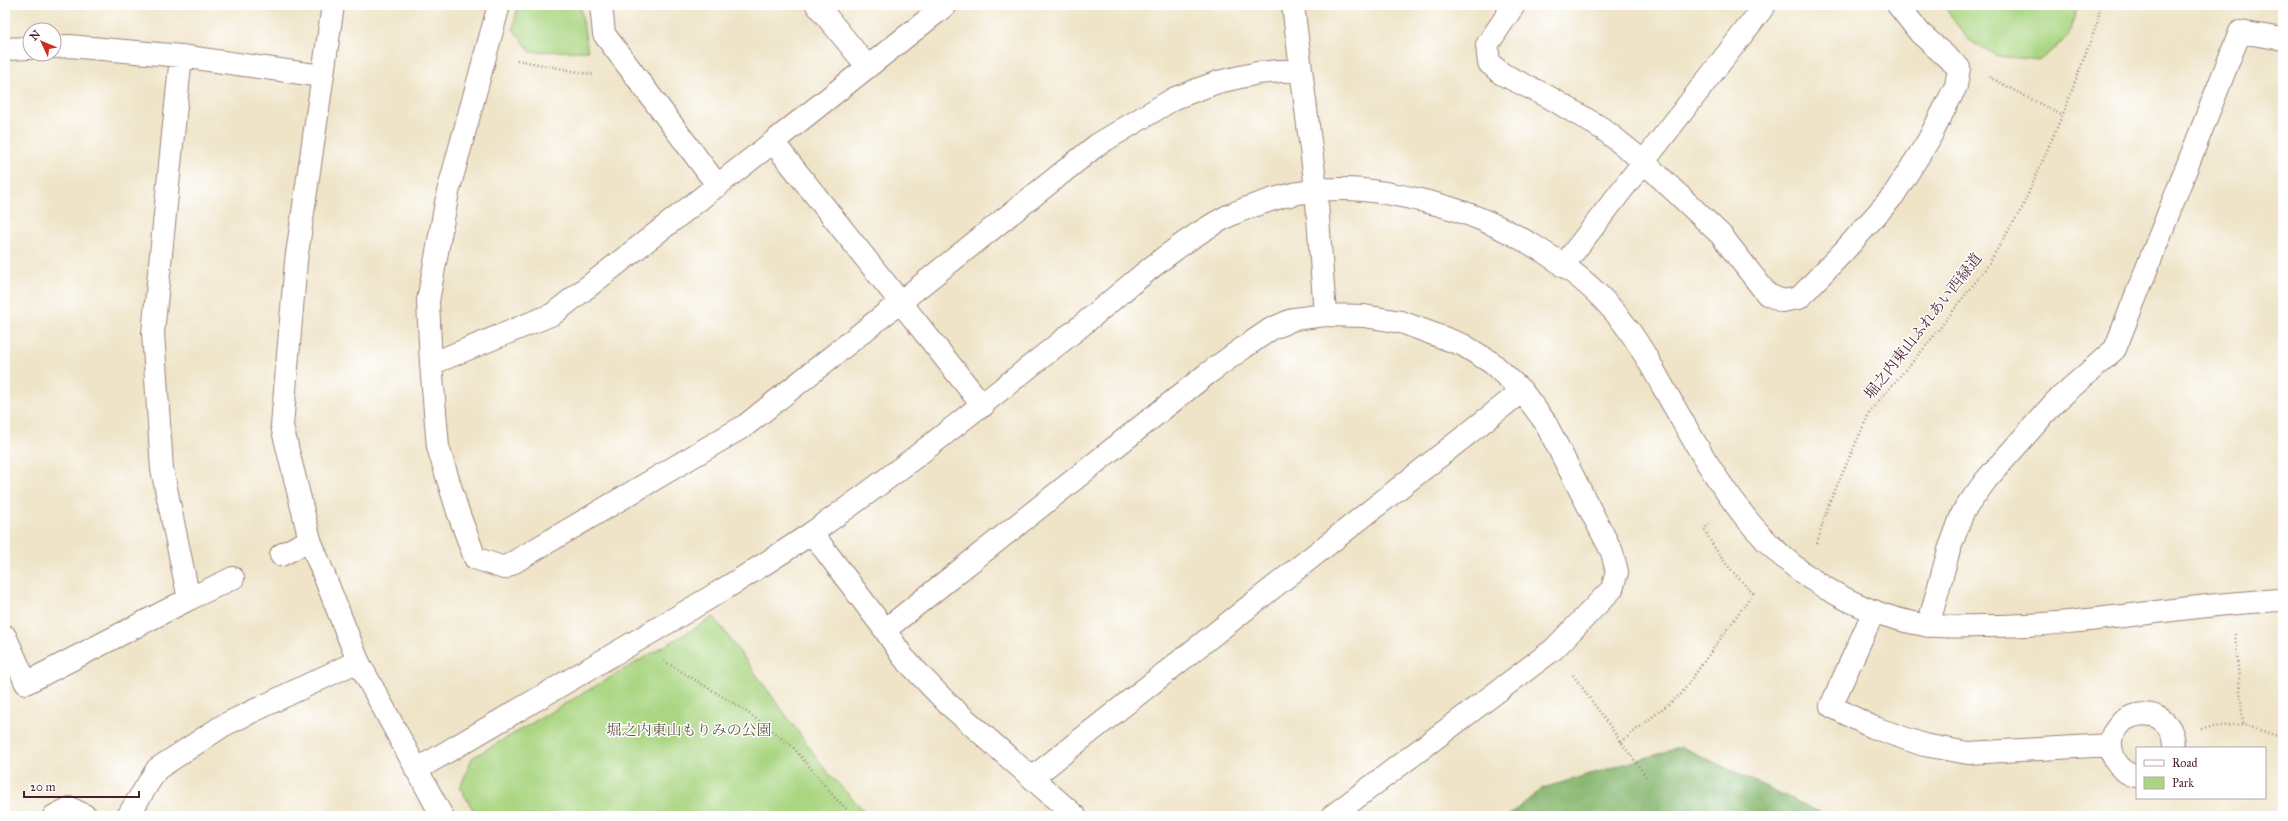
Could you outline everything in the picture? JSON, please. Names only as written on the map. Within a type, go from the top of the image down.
[{"type":"street","points":[[333,5],[296,261],[282,426],[310,540],[358,661],[442,816]]},
{"type":"street","points":[[499,5],[448,192],[428,301],[431,364],[438,447],[458,512],[475,558],[504,568],[746,424],[1097,145],[1175,98],[1218,82],[1251,74],[1301,69]]},
{"type":"street","points":[[601,5],[604,34],[718,186]]},
{"type":"street","points":[[817,5],[867,66]]},
{"type":"street","points":[[431,364],[553,314],[718,186],[867,66],[946,5]]},
{"type":"street","points":[[1293,5],[1316,189],[1325,315]]},
{"type":"street","points":[[1514,5],[1487,44],[1489,63],[1502,74],[1547,96],[1603,129],[1643,161],[1721,235],[1767,294],[1782,301],[1800,298],[1893,196],[1928,141],[1956,86],[1959,68],[1920,33],[1898,5]]},
{"type":"street","points":[[1564,266],[1643,161],[1765,5]]},
{"type":"street","points":[[1928,626],[1949,550],[1963,512],[1986,480],[2055,402],[2115,349],[2240,32],[2283,39]]},
{"type":"street","points":[[62,46],[181,56],[322,76]]},
{"type":"street","points":[[5,50],[22,49]]},
{"type":"street","points":[[181,56],[153,333],[162,469],[190,599]]},
{"type":"street","points":[[773,142],[983,406]]},
{"type":"street","points":[[416,770],[739,580],[812,533],[983,406],[1187,241],[1231,214],[1279,198],[1316,189],[1349,188],[1398,195],[1453,208],[1500,227],[1564,266],[1597,294],[1623,321],[1722,486],[1754,530],[1777,553],[1807,576],[1839,596],[1874,611],[1928,626],[2032,627],[2232,602],[2283,600]]},
{"type":"street","points":[[885,630],[1201,379],[1271,329],[1294,319],[1325,315],[1364,316],[1401,322],[1463,345],[1492,363],[1522,391],[1545,422],[1612,552],[1617,572],[1612,589],[1554,649],[1332,816]]},
{"type":"street","points":[[1032,778],[1522,391]]},
{"type":"street","points":[[812,533],[885,630],[903,657],[947,703],[1075,816]]},
{"type":"street","points":[[281,555],[310,540]]},
{"type":"street","points":[[5,636],[26,683],[233,578]]},
{"type":"street","points":[[1874,611],[1831,706],[1872,726],[1924,745],[1968,753],[2111,744]]},
{"type":"street","points":[[128,816],[157,769],[224,726],[358,661]]},
{"type":"street","points":[[2136,776],[2124,771],[2117,764],[2112,754],[2111,744],[2113,734],[2118,725],[2126,718],[2146,714],[2156,717],[2165,723],[2172,740]]},
{"type":"street","points":[[54,816],[70,808],[86,816]]},
{"type":"path","name":"堀之内東山ふれあい西緑道","points":[[1807,576],[1828,506],[1870,411],[1926,346],[1986,268],[2022,208],[2063,116],[2098,21],[2100,5]]},
{"type":"path","points":[[485,54],[601,76],[625,60]]},
{"type":"path","points":[[1959,68],[1986,76],[2063,116]]},
{"type":"path","points":[[1621,742],[1681,694],[1753,593],[1726,567],[1708,537]]},
{"type":"path","points":[[2232,602],[2243,724]]},
{"type":"path","points":[[1554,649],[1647,778]]},
{"type":"path","points":[[664,661],[743,709],[792,746],[836,799],[854,816]]},
{"type":"path","points":[[2172,740],[2243,724],[2283,738]]},
{"type":"green space","points":[[518,5],[580,5],[588,51],[531,52],[513,29]]},
{"type":"green space","points":[[1943,5],[2078,5],[2068,37],[2040,60],[1997,56],[1967,39]]},
{"type":"green space","name":"堀之内東山もりみの公園","points":[[714,617],[829,774],[869,816],[477,816],[460,788],[472,758]]},
{"type":"green space","points":[[1682,747],[1828,816],[1508,816],[1543,788]]}]
